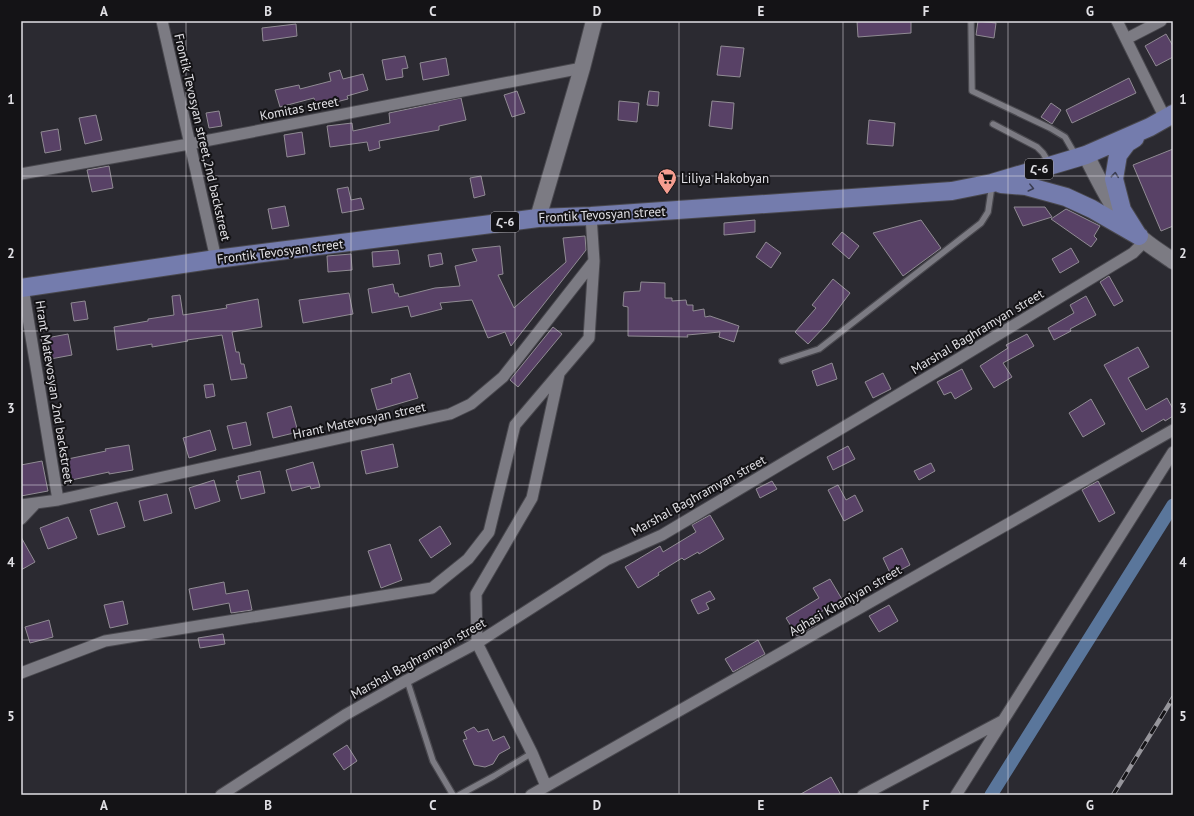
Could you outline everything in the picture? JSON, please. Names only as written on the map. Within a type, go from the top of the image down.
[{"type":"main road","name":"Frontik Tevosyan street","points":[[22,288],[216,259],[538,218],[591,216],[952,191],[992,183],[1081,157],[1150,127],[1169,116]]},
{"type":"main road","points":[[1142,239],[1122,210],[1114,179],[1118,155],[1127,143],[1150,127]]},
{"type":"main road","points":[[992,183],[1026,186],[1066,198],[1092,209],[1142,239]]},
{"type":"street","name":"Frontik Tevosyan street,2nd backstreet","points":[[162,21],[216,259]]},
{"type":"street","points":[[538,218],[582,68],[594,21]]},
{"type":"street","points":[[1118,21],[1126,39],[1169,116]]},
{"type":"street","points":[[1126,39],[1161,21]]},
{"type":"street","name":"Komitas street","points":[[21,174],[189,144],[582,68]]},
{"type":"street","points":[[1081,157],[1122,219],[1142,239],[1173,261]]},
{"type":"street","points":[[21,673],[105,641],[432,588],[468,559],[489,532],[515,425],[589,338],[594,261],[591,216]]},
{"type":"street","name":"Marshal Baghramyan street","points":[[221,795],[345,715],[477,643],[606,560],[668,531],[1133,253],[1142,239]]},
{"type":"street","name":"Hrant Matevosyan street","points":[[21,505],[58,500],[450,414],[471,404],[502,377],[594,261]]},
{"type":"street","name":"Hrant Matevosyan 2nd backstreet","points":[[22,288],[58,500]]},
{"type":"street","points":[[546,786],[532,753],[477,643],[476,594],[532,498],[559,373]]},
{"type":"street","name":"Aghasi Khanjyan street","points":[[531,795],[1173,430]]},
{"type":"street","points":[[956,795],[1173,452]]},
{"type":"street","points":[[21,519],[36,503]]},
{"type":"street","points":[[863,795],[1003,721]]},
{"type":"lane","points":[[971,21],[972,91],[1050,128],[1065,137],[1081,157]]},
{"type":"lane","points":[[993,124],[1037,147],[1043,153],[1050,165]]},
{"type":"lane","points":[[782,361],[819,349],[981,223],[988,212],[992,183]]},
{"type":"lane","points":[[408,680],[433,761],[453,795]]},
{"type":"lane","points":[[459,795],[532,753]]},
{"type":"building","points":[[857,21],[911,21],[911,33],[858,37]]},
{"type":"building","points":[[978,21],[996,23],[994,38],[976,35]]},
{"type":"building","points":[[296,24],[297,36],[263,41],[262,28]]},
{"type":"building","points":[[1166,34],[1173,46],[1173,57],[1156,66],[1145,46]]},
{"type":"building","points":[[721,46],[744,48],[740,77],[717,75]]},
{"type":"building","points":[[405,56],[408,68],[402,69],[403,77],[386,80],[382,60]]},
{"type":"building","points":[[446,58],[449,75],[423,80],[420,63]]},
{"type":"building","points":[[340,70],[343,79],[363,74],[368,90],[347,96],[348,99],[316,107],[314,98],[280,107],[275,90],[299,85],[300,89],[331,81],[329,73]]},
{"type":"building","points":[[1129,78],[1136,93],[1072,123],[1066,110]]},
{"type":"building","points":[[517,91],[525,113],[512,117],[504,95]]},
{"type":"building","points":[[649,91],[659,92],[658,106],[647,105]]},
{"type":"building","points":[[461,98],[466,120],[439,126],[439,130],[379,141],[380,148],[369,151],[367,142],[330,147],[327,126],[352,123],[353,131],[390,123],[389,113]]},
{"type":"building","points":[[619,101],[639,103],[637,122],[618,120]]},
{"type":"building","points":[[712,101],[734,103],[732,129],[709,126]]},
{"type":"building","points":[[1051,103],[1061,110],[1052,124],[1041,117]]},
{"type":"building","points":[[219,111],[222,126],[209,128],[206,113]]},
{"type":"building","points":[[96,115],[102,140],[85,144],[79,118]]},
{"type":"building","points":[[869,120],[895,123],[893,146],[867,144]]},
{"type":"building","points":[[58,129],[61,150],[45,153],[41,132]]},
{"type":"building","points":[[302,132],[305,154],[287,157],[284,135]]},
{"type":"building","points":[[1173,149],[1173,226],[1161,231],[1133,165]]},
{"type":"building","points":[[109,166],[113,188],[92,192],[87,170]]},
{"type":"building","points":[[481,176],[485,195],[474,198],[470,178]]},
{"type":"building","points":[[348,187],[351,200],[361,198],[364,209],[342,213],[337,189]]},
{"type":"building","points":[[285,206],[289,226],[272,229],[268,209]]},
{"type":"building","points":[[1014,207],[1045,207],[1052,217],[1023,226]]},
{"type":"building","points":[[1066,209],[1100,226],[1094,236],[1097,239],[1091,247],[1051,219]]},
{"type":"building","points":[[755,220],[755,232],[724,235],[724,223]]},
{"type":"building","points":[[921,220],[941,248],[903,276],[873,233]]},
{"type":"building","points":[[842,232],[859,246],[849,259],[832,244]]},
{"type":"building","points":[[585,236],[586,250],[511,346],[505,332],[488,338],[472,300],[440,303],[442,309],[411,317],[408,306],[372,313],[368,289],[393,284],[395,293],[398,293],[399,297],[435,288],[460,286],[455,266],[477,261],[472,249],[500,246],[503,274],[498,275],[514,308],[566,262],[563,238]]},
{"type":"building","points":[[766,242],[781,253],[771,268],[756,257]]},
{"type":"building","points":[[1071,248],[1079,262],[1060,273],[1052,259]]},
{"type":"building","points":[[398,250],[400,264],[373,267],[372,252]]},
{"type":"building","points":[[441,253],[443,264],[430,267],[428,255]]},
{"type":"building","points":[[351,254],[352,270],[328,272],[327,256]]},
{"type":"building","points":[[1109,276],[1123,301],[1114,306],[1100,282]]},
{"type":"building","points":[[833,279],[850,293],[826,325],[808,344],[795,332],[816,308],[812,305]]},
{"type":"building","points":[[641,282],[665,283],[665,298],[672,298],[672,301],[686,300],[687,305],[693,305],[693,311],[704,309],[705,317],[710,316],[739,326],[734,342],[719,337],[720,332],[687,335],[688,337],[628,336],[628,307],[623,306],[624,292],[640,291]]},
{"type":"building","points":[[349,293],[353,314],[303,323],[299,300]]},
{"type":"building","points":[[180,295],[183,315],[227,308],[226,305],[258,299],[262,327],[232,332],[236,352],[239,352],[241,364],[244,364],[247,378],[231,380],[222,335],[152,347],[152,344],[117,350],[114,327],[174,315],[172,296]]},
{"type":"building","points":[[1086,296],[1096,315],[1070,329],[1071,331],[1054,340],[1048,328],[1074,313],[1070,305]]},
{"type":"building","points":[[85,301],[88,319],[74,321],[71,303]]},
{"type":"building","points":[[553,327],[562,334],[518,387],[510,380]]},
{"type":"building","points":[[68,334],[72,355],[45,360],[41,339]]},
{"type":"building","points":[[1027,334],[1034,346],[1003,363],[1012,377],[994,388],[980,366],[1008,348],[1006,345]]},
{"type":"building","points":[[1138,347],[1149,367],[1128,378],[1146,410],[1167,398],[1173,409],[1173,416],[1165,421],[1164,419],[1142,432],[1104,365]]},
{"type":"building","points":[[832,363],[837,379],[817,386],[812,371]]},
{"type":"building","points":[[962,369],[972,389],[955,399],[951,392],[944,395],[937,382]]},
{"type":"building","points":[[410,373],[418,398],[377,410],[371,389],[392,383],[391,379]]},
{"type":"building","points":[[883,373],[891,389],[873,398],[865,382]]},
{"type":"building","points":[[213,384],[215,396],[206,398],[204,385]]},
{"type":"building","points":[[1091,399],[1105,424],[1083,437],[1069,413]]},
{"type":"building","points":[[291,406],[298,432],[273,438],[267,413]]},
{"type":"building","points":[[246,422],[251,445],[233,449],[227,426]]},
{"type":"building","points":[[210,430],[216,450],[189,458],[183,438]]},
{"type":"building","points":[[393,444],[398,467],[366,474],[361,451]]},
{"type":"building","points":[[129,445],[133,470],[109,474],[109,472],[67,481],[63,460],[106,451],[105,449]]},
{"type":"building","points":[[848,446],[855,459],[833,470],[827,457]]},
{"type":"building","points":[[42,461],[48,491],[21,496],[21,465]]},
{"type":"building","points":[[313,462],[320,487],[311,489],[310,486],[292,491],[286,470]]},
{"type":"building","points":[[931,463],[935,471],[919,480],[914,471]]},
{"type":"building","points":[[260,471],[265,493],[241,499],[236,481],[239,480],[238,476]]},
{"type":"building","points":[[214,480],[220,501],[195,509],[189,488]]},
{"type":"building","points":[[772,481],[777,489],[760,498],[756,489]]},
{"type":"building","points":[[1098,481],[1115,513],[1099,522],[1082,490]]},
{"type":"building","points":[[838,485],[846,500],[855,495],[863,511],[844,521],[828,490]]},
{"type":"building","points":[[167,494],[172,513],[144,521],[139,501]]},
{"type":"building","points":[[117,502],[125,527],[98,535],[90,510]]},
{"type":"building","points":[[710,515],[724,539],[699,554],[698,552],[684,560],[682,558],[638,588],[625,567],[660,546],[663,552],[696,532],[692,525]]},
{"type":"building","points":[[68,517],[77,538],[48,549],[40,528]]},
{"type":"building","points":[[440,526],[451,544],[431,558],[419,540]]},
{"type":"building","points":[[21,537],[35,562],[21,570]]},
{"type":"building","points":[[390,544],[402,580],[381,588],[368,551]]},
{"type":"building","points":[[902,548],[910,565],[891,575],[883,558]]},
{"type":"building","points":[[830,579],[846,606],[835,612],[832,606],[813,616],[817,624],[797,636],[786,618],[819,598],[813,588]]},
{"type":"building","points":[[224,582],[226,594],[248,590],[252,610],[231,613],[229,603],[193,610],[189,589]]},
{"type":"building","points":[[710,591],[715,599],[706,603],[709,609],[698,614],[691,600]]},
{"type":"building","points":[[123,601],[128,624],[110,628],[104,605]]},
{"type":"building","points":[[889,605],[898,621],[879,632],[869,616]]},
{"type":"building","points":[[49,620],[53,637],[30,643],[25,627]]},
{"type":"building","points":[[223,634],[225,644],[200,648],[198,638]]},
{"type":"building","points":[[758,640],[765,654],[733,672],[725,659]]},
{"type":"building","points":[[474,727],[478,732],[488,729],[493,741],[504,736],[510,748],[499,754],[493,764],[485,767],[474,765],[463,740],[467,739],[464,732]]},
{"type":"building","points":[[347,745],[357,761],[344,770],[333,754]]},
{"type":"building","points":[[831,777],[841,795],[799,795]]},
{"type":"waterway","points":[[991,795],[1173,505]]},
{"type":"railway","points":[[1113,795],[1173,698]]},
{"type":"place","name":"Liliya Hakobyan","points":[[667,195]]}]
